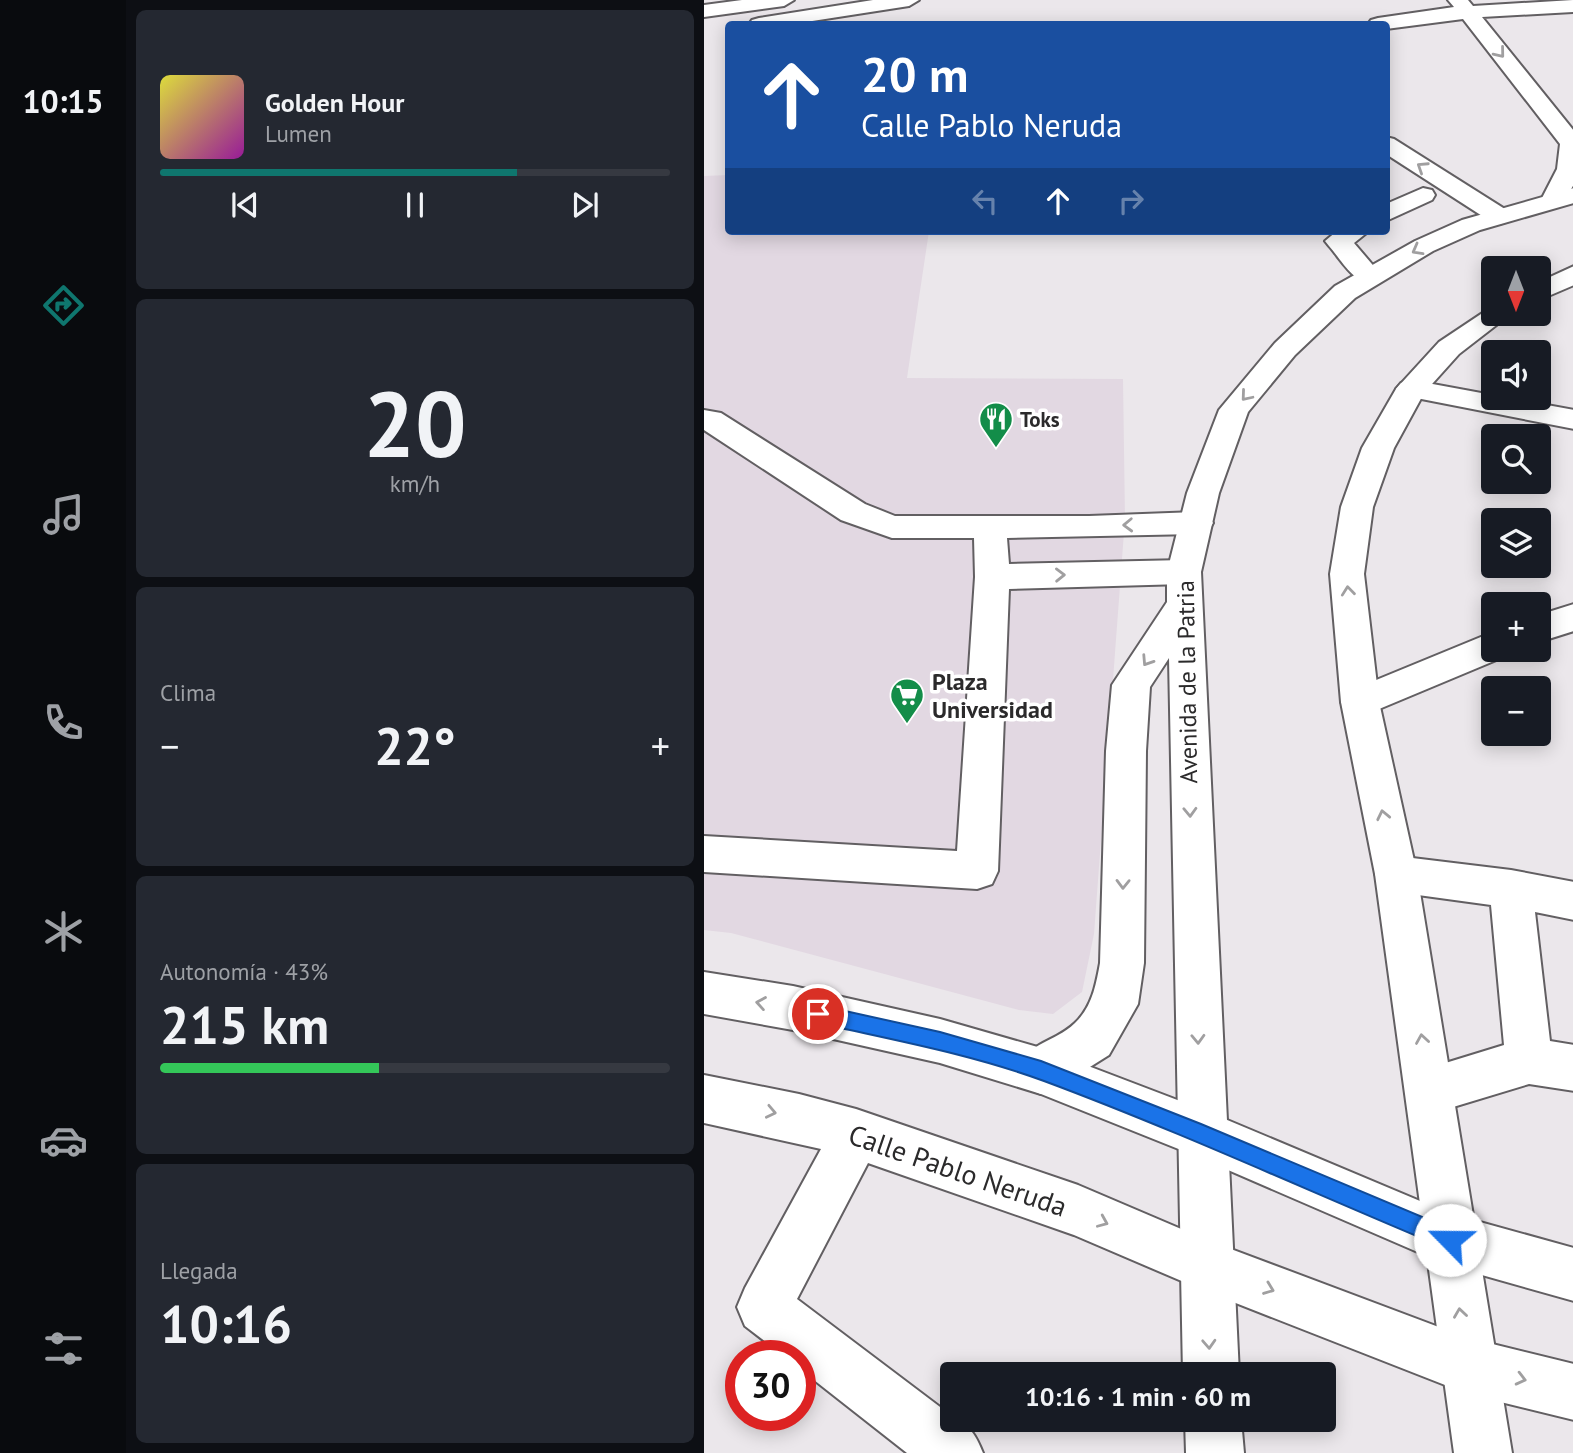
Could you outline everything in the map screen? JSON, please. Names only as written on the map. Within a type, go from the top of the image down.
[{"type":"main road","points":[[704,11],[742,3],[784,0]]},
{"type":"main road","points":[[778,21],[909,0]]},
{"type":"main road","points":[[1390,22],[1463,6],[1574,6]]},
{"type":"main road","points":[[1463,6],[1572,144],[1563,198]]},
{"type":"main road","points":[[1390,147],[1499,216]]},
{"type":"main road","points":[[1395,178],[1471,225]]},
{"type":"main road","points":[[1390,212],[1423,195]]},
{"type":"main road","name":"Avenida de la Patria","points":[[1210,1362],[1184,588],[1203,493],[1234,410],[1285,349],[1345,292],[1424,246],[1471,225],[1563,198]]},
{"type":"main road","points":[[1349,235],[1338,241],[1370,277]]},
{"type":"main road","points":[[1551,286],[1574,274]]},
{"type":"main road","points":[[1481,325],[1449,348],[1411,389],[1378,447],[1355,520],[1347,574],[1360,702],[1396,874],[1483,1453]]},
{"type":"main road","points":[[1411,389],[1574,420]]},
{"type":"main road","points":[[704,419],[754,446],[853,512],[892,527],[990,528],[1196,523]]},
{"type":"main road","points":[[704,854],[977,871],[992,577],[990,528]]},
{"type":"main road","points":[[992,577],[1184,588],[1132,685],[1126,751],[1122,963],[1115,1004],[1092,1039],[1041,1071]]},
{"type":"main road","points":[[1551,625],[1574,617]]},
{"type":"main road","points":[[1360,702],[1481,651]]},
{"type":"main road","points":[[1396,874],[1511,889],[1574,901]]},
{"type":"main road","points":[[1430,1090],[1551,1065],[1511,889]]},
{"type":"main road","points":[[704,993],[793,1008],[927,1038],[1041,1071],[1201,1134],[1450,1240],[1574,1275]]},
{"type":"main road","name":"Calle Pablo Neruda","points":[[704,1099],[799,1118],[856,1134],[1078,1211],[1205,1265],[1468,1366],[1574,1392]]},
{"type":"main road","points":[[856,1134],[764,1307],[954,1453]]},
{"type":"main road","points":[[1214,1432],[1215,1453]]},
{"type":"shaded area","name":"Plaza Universidad","points":[[725,175],[725,235],[928,235],[907,378],[1123,379],[1125,519],[1094,934],[1082,992],[1053,1014],[1019,1010],[731,933],[704,930],[704,176]]},
{"type":"place","name":"Toks","points":[[996,449]]},
{"type":"place","name":"Plaza Universidad","points":[[907,725]]},
{"type":"route","points":[[818,1014],[940,1041],[1041,1071],[1201,1134],[1450,1240]]}]
